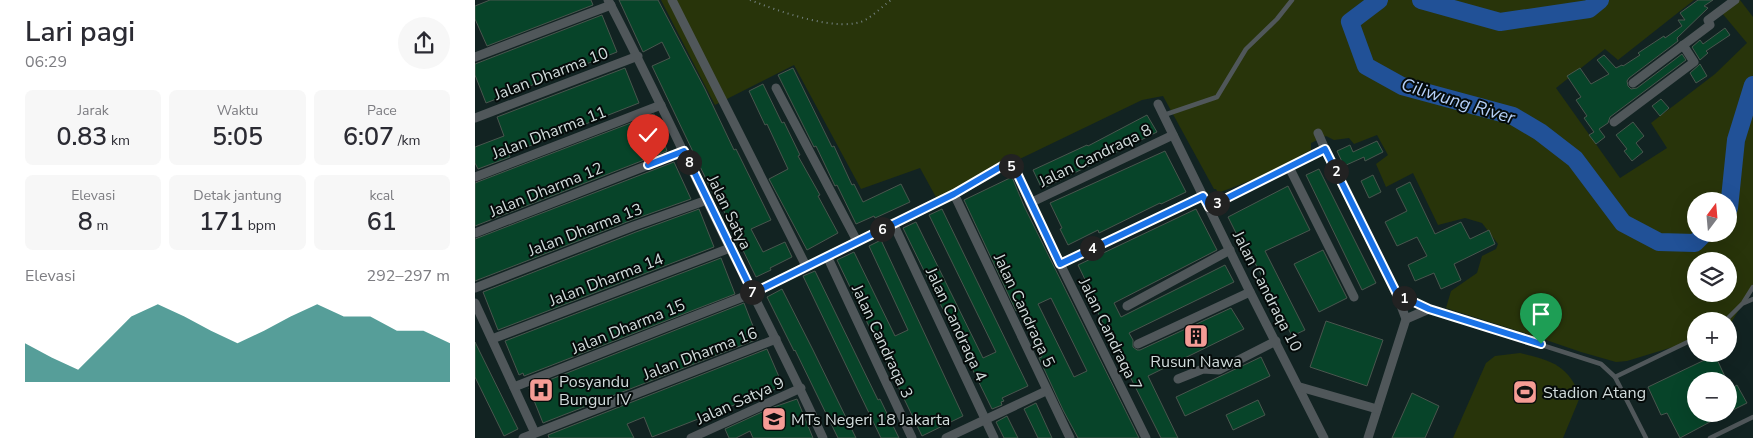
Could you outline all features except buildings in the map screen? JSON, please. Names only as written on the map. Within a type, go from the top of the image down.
[{"type":"street","points":[[672,0],[806,266]]},
{"type":"street","points":[[1633,83],[1710,25],[1708,20],[1735,0]]},
{"type":"street","points":[[475,57],[610,3]]},
{"type":"street","name":"Jalan Satya","points":[[610,3],[638,56],[730,248],[801,388],[823,438]]},
{"type":"street","points":[[1614,122],[1694,62],[1683,45]]},
{"type":"street","name":"Jalan Dharma 10","points":[[475,118],[638,56]]},
{"type":"street","points":[[776,88],[857,241]]},
{"type":"street","name":"Jalan Candraqa 10","points":[[1158,104],[1324,438]]},
{"type":"street","name":"Jalan Dharma 11","points":[[475,177],[661,105]]},
{"type":"street","points":[[1319,133],[1325,149],[1397,294],[1406,319],[1368,438]]},
{"type":"street","name":"Jalan Candraqa 8","points":[[1030,203],[1173,134]]},
{"type":"street","points":[[1209,207],[1325,149]]},
{"type":"street","name":"Jalan Dharma 12","points":[[475,232],[684,151]]},
{"type":"street","name":"Jalan Dharma 15","points":[[514,387],[753,293],[954,194],[1002,166],[1009,166]]},
{"type":"street","name":"Jalan Candraqa 7","points":[[1009,166],[1015,169],[1146,438]]},
{"type":"street","points":[[1289,166],[1354,297]]},
{"type":"street","name":"Jalan Candraqa 5","points":[[954,194],[1070,438]]},
{"type":"street","points":[[1060,264],[1203,196]]},
{"type":"street","name":"Jalan Dharma 13","points":[[475,288],[634,226],[707,200]]},
{"type":"street","name":"Jalan Candraqa 4","points":[[893,223],[994,438]]},
{"type":"street","name":"Jalan Dharma 14","points":[[493,338],[730,248]]},
{"type":"street","points":[[1127,306],[1230,250]]},
{"type":"street","name":"Jalan Candraqa 3","points":[[827,256],[912,438]]},
{"type":"street","points":[[1138,344],[1250,292]]},
{"type":"street","points":[[1397,294],[1429,309]]},
{"type":"street","points":[[475,303],[493,338],[535,433]]},
{"type":"street","points":[[1406,319],[1429,309]]},
{"type":"street","name":"Jalan Dharma 16","points":[[523,438],[776,340]]},
{"type":"street","points":[[1178,379],[1203,370],[1219,370],[1276,342]]},
{"type":"street","points":[[1299,387],[1377,409]]},
{"type":"street","name":"Jalan Satya 9","points":[[691,438],[801,388]]},
{"type":"street","points":[[946,438],[1046,391]]},
{"type":"lane","points":[[1164,115],[1217,97],[1246,49],[1277,19],[1293,0]]},
{"type":"lane","points":[[1734,312],[1743,303],[1753,287]]},
{"type":"lane","points":[[1743,303],[1753,299]]},
{"type":"lane","points":[[1429,309],[1597,361],[1615,377],[1646,438]]},
{"type":"lane","points":[[1615,377],[1687,342]]},
{"type":"lane","points":[[1710,438],[1753,417]]},
{"type":"path","points":[[750,0],[820,23],[851,24],[866,20],[891,0]]},
{"type":"green space","points":[[661,0],[1694,0],[1618,60],[1605,49],[1556,88],[1620,178],[1667,148],[1651,123],[1715,74],[1747,43],[1722,13],[1740,0],[1753,17],[1753,287],[1737,313],[1687,312],[1687,343],[1627,361],[1616,362],[1581,352],[1446,308],[1451,291],[1477,273],[1482,256],[1496,249],[1498,244],[1482,223],[1465,218],[1438,225],[1413,173],[1386,187],[1376,164],[1388,155],[1377,135],[1354,144],[1349,138],[1334,140],[1326,136],[1311,143],[1311,150],[1265,175],[1218,193],[1214,189],[1163,96],[1142,100],[937,199],[920,168],[861,189],[794,65],[715,105]]},
{"type":"green space","name":"Stadion Atang","points":[[1520,353],[1540,358],[1557,366],[1564,371],[1575,386],[1580,397],[1563,438],[1453,438],[1486,363],[1495,356]]},
{"type":"waterway","name":"Ciliwung River","points":[[1379,0],[1350,22],[1366,66],[1402,86],[1513,116],[1540,132],[1575,159],[1623,223],[1659,242],[1696,242]]},
{"type":"waterway","name":"Ciliwung River","points":[[1421,0],[1500,22],[1589,9],[1600,0]]},
{"type":"waterway","name":"Ciliwung River","points":[[1731,192],[1736,140],[1753,85]]},
{"type":"place","name":"Rusun Nawa","points":[[1196,336]]},
{"type":"place","name":"Posyandu Bungur IV","points":[[541,390]]},
{"type":"place","name":"Stadion Atang","points":[[1525,392]]},
{"type":"place","name":"MTs Negeri 18 Jakarta","points":[[774,419]]},
{"type":"route","points":[[648,165],[684,151],[753,293],[954,194],[1002,166],[1012,166],[1015,169],[1060,264],[1203,196],[1209,207],[1325,149],[1397,294],[1429,309],[1541,344]]}]
